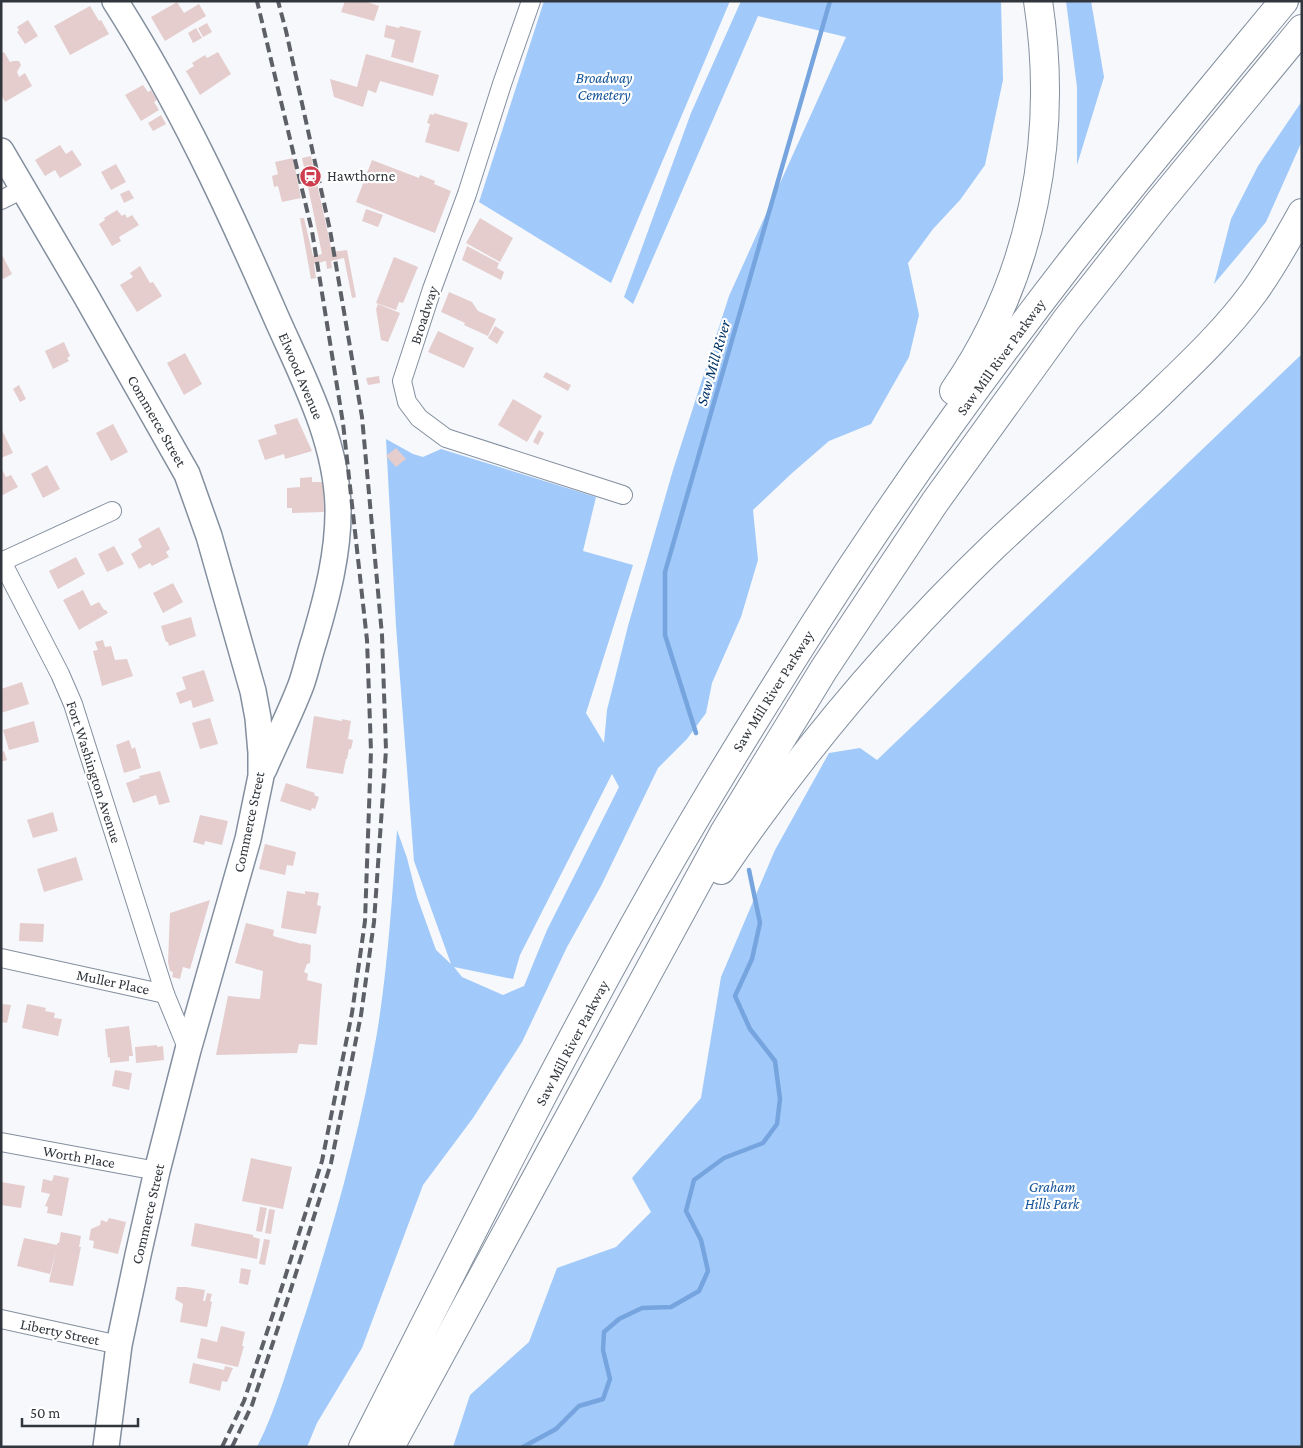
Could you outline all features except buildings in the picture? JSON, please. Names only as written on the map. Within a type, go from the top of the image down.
[{"type":"highway","points":[[755,720],[882,498],[974,360],[1012,280],[1023,249],[1036,194],[1044,139],[1046,84],[1038,1]]},
{"type":"highway","name":"Saw Mill River Parkway","points":[[363,1447],[599,990],[654,890],[755,720],[830,600],[894,506],[1020,330],[1109,214],[1284,1]]},
{"type":"highway","name":"Saw Mill River Parkway","points":[[390,1447],[725,831],[773,751],[870,598],[952,478],[1051,341],[1119,252],[1302,30]]},
{"type":"highway","points":[[664,942],[716,877],[782,783],[850,698],[910,631],[972,568],[1174,380],[1216,338],[1258,286],[1302,213]]},
{"type":"main road","name":"Elwood Avenue","points":[[116,1],[143,45],[215,180],[307,386],[329,444],[336,476],[337,538],[331,579],[301,685],[260,776]]},
{"type":"main road","name":"Commerce Street","points":[[1,151],[187,474],[209,536],[253,691],[258,718],[260,776],[248,839],[188,1050],[157,1170],[119,1345],[106,1447]]},
{"type":"street","name":"Broadway","points":[[530,1],[467,194],[432,289],[402,381],[407,402],[419,418],[446,438],[623,495]]},
{"type":"street","points":[[1,200],[23,189]]},
{"type":"street","points":[[2,561],[112,511]]},
{"type":"street","name":"Fort Washington Avenue","points":[[2,561],[60,674],[73,704],[165,994]]},
{"type":"street","name":"Muller Place","points":[[1,958],[165,994],[188,1050]]},
{"type":"street","name":"Worth Place","points":[[1,1142],[157,1170]]},
{"type":"street","name":"Liberty Street","points":[[1,1319],[119,1345]]},
{"type":"green space","name":"Broadway Cemetery","points":[[544,1],[730,1],[611,283],[479,202]]},
{"type":"green space","points":[[741,1],[1001,1],[1003,80],[985,165],[960,200],[933,229],[908,263],[919,315],[909,357],[871,424],[829,441],[753,510],[758,560],[741,617],[712,683],[706,713],[687,739],[658,768],[601,886],[567,947],[522,1042],[473,1118],[423,1185],[362,1348],[317,1423],[307,1447],[257,1447],[278,1398],[317,1278],[337,1209],[371,1069],[384,983],[397,830],[407,858],[417,897],[436,950],[451,964],[414,861],[396,626],[386,439],[413,454],[423,457],[441,449],[596,497],[583,551],[633,565],[586,713],[604,743],[607,710],[628,626],[673,470],[729,296],[846,37],[758,16],[633,304],[624,297],[691,113]],"holes":[[[612,774],[619,787],[547,930],[524,986],[503,995],[462,977],[454,967],[513,979],[520,955]]]},
{"type":"green space","points":[[1066,1],[1091,1],[1104,77],[1077,165],[1077,87]]},
{"type":"green space","points":[[1302,101],[1302,141],[1266,222],[1214,284],[1231,219],[1258,166]]},
{"type":"green space","name":"Graham Hills Park","points":[[1302,354],[1302,1447],[453,1447],[470,1395],[529,1342],[557,1268],[616,1247],[651,1212],[632,1178],[701,1098],[721,977],[775,850],[829,753],[860,748],[877,760]]},
{"type":"waterway","name":"Saw Mill River","points":[[696,733],[665,635],[665,572],[830,1]]},
{"type":"waterway","name":"Saw Mill River","points":[[523,1447],[556,1429],[579,1406],[603,1399],[610,1379],[603,1350],[604,1332],[619,1319],[642,1308],[671,1307],[699,1291],[708,1271],[701,1240],[686,1211],[694,1180],[724,1158],[763,1143],[777,1124],[780,1099],[775,1061],[750,1029],[735,996],[752,959],[760,923],[749,870]]},
{"type":"railway","points":[[222,1447],[244,1401],[322,1161],[352,1013],[365,921],[371,751],[367,640],[343,423],[312,231],[257,1]]},
{"type":"railway","points":[[232,1447],[252,1405],[331,1163],[361,1015],[374,922],[386,750],[382,635],[362,417],[330,230],[278,1]]},
{"type":"place","name":"Hawthorne","points":[[311,176]]}]
